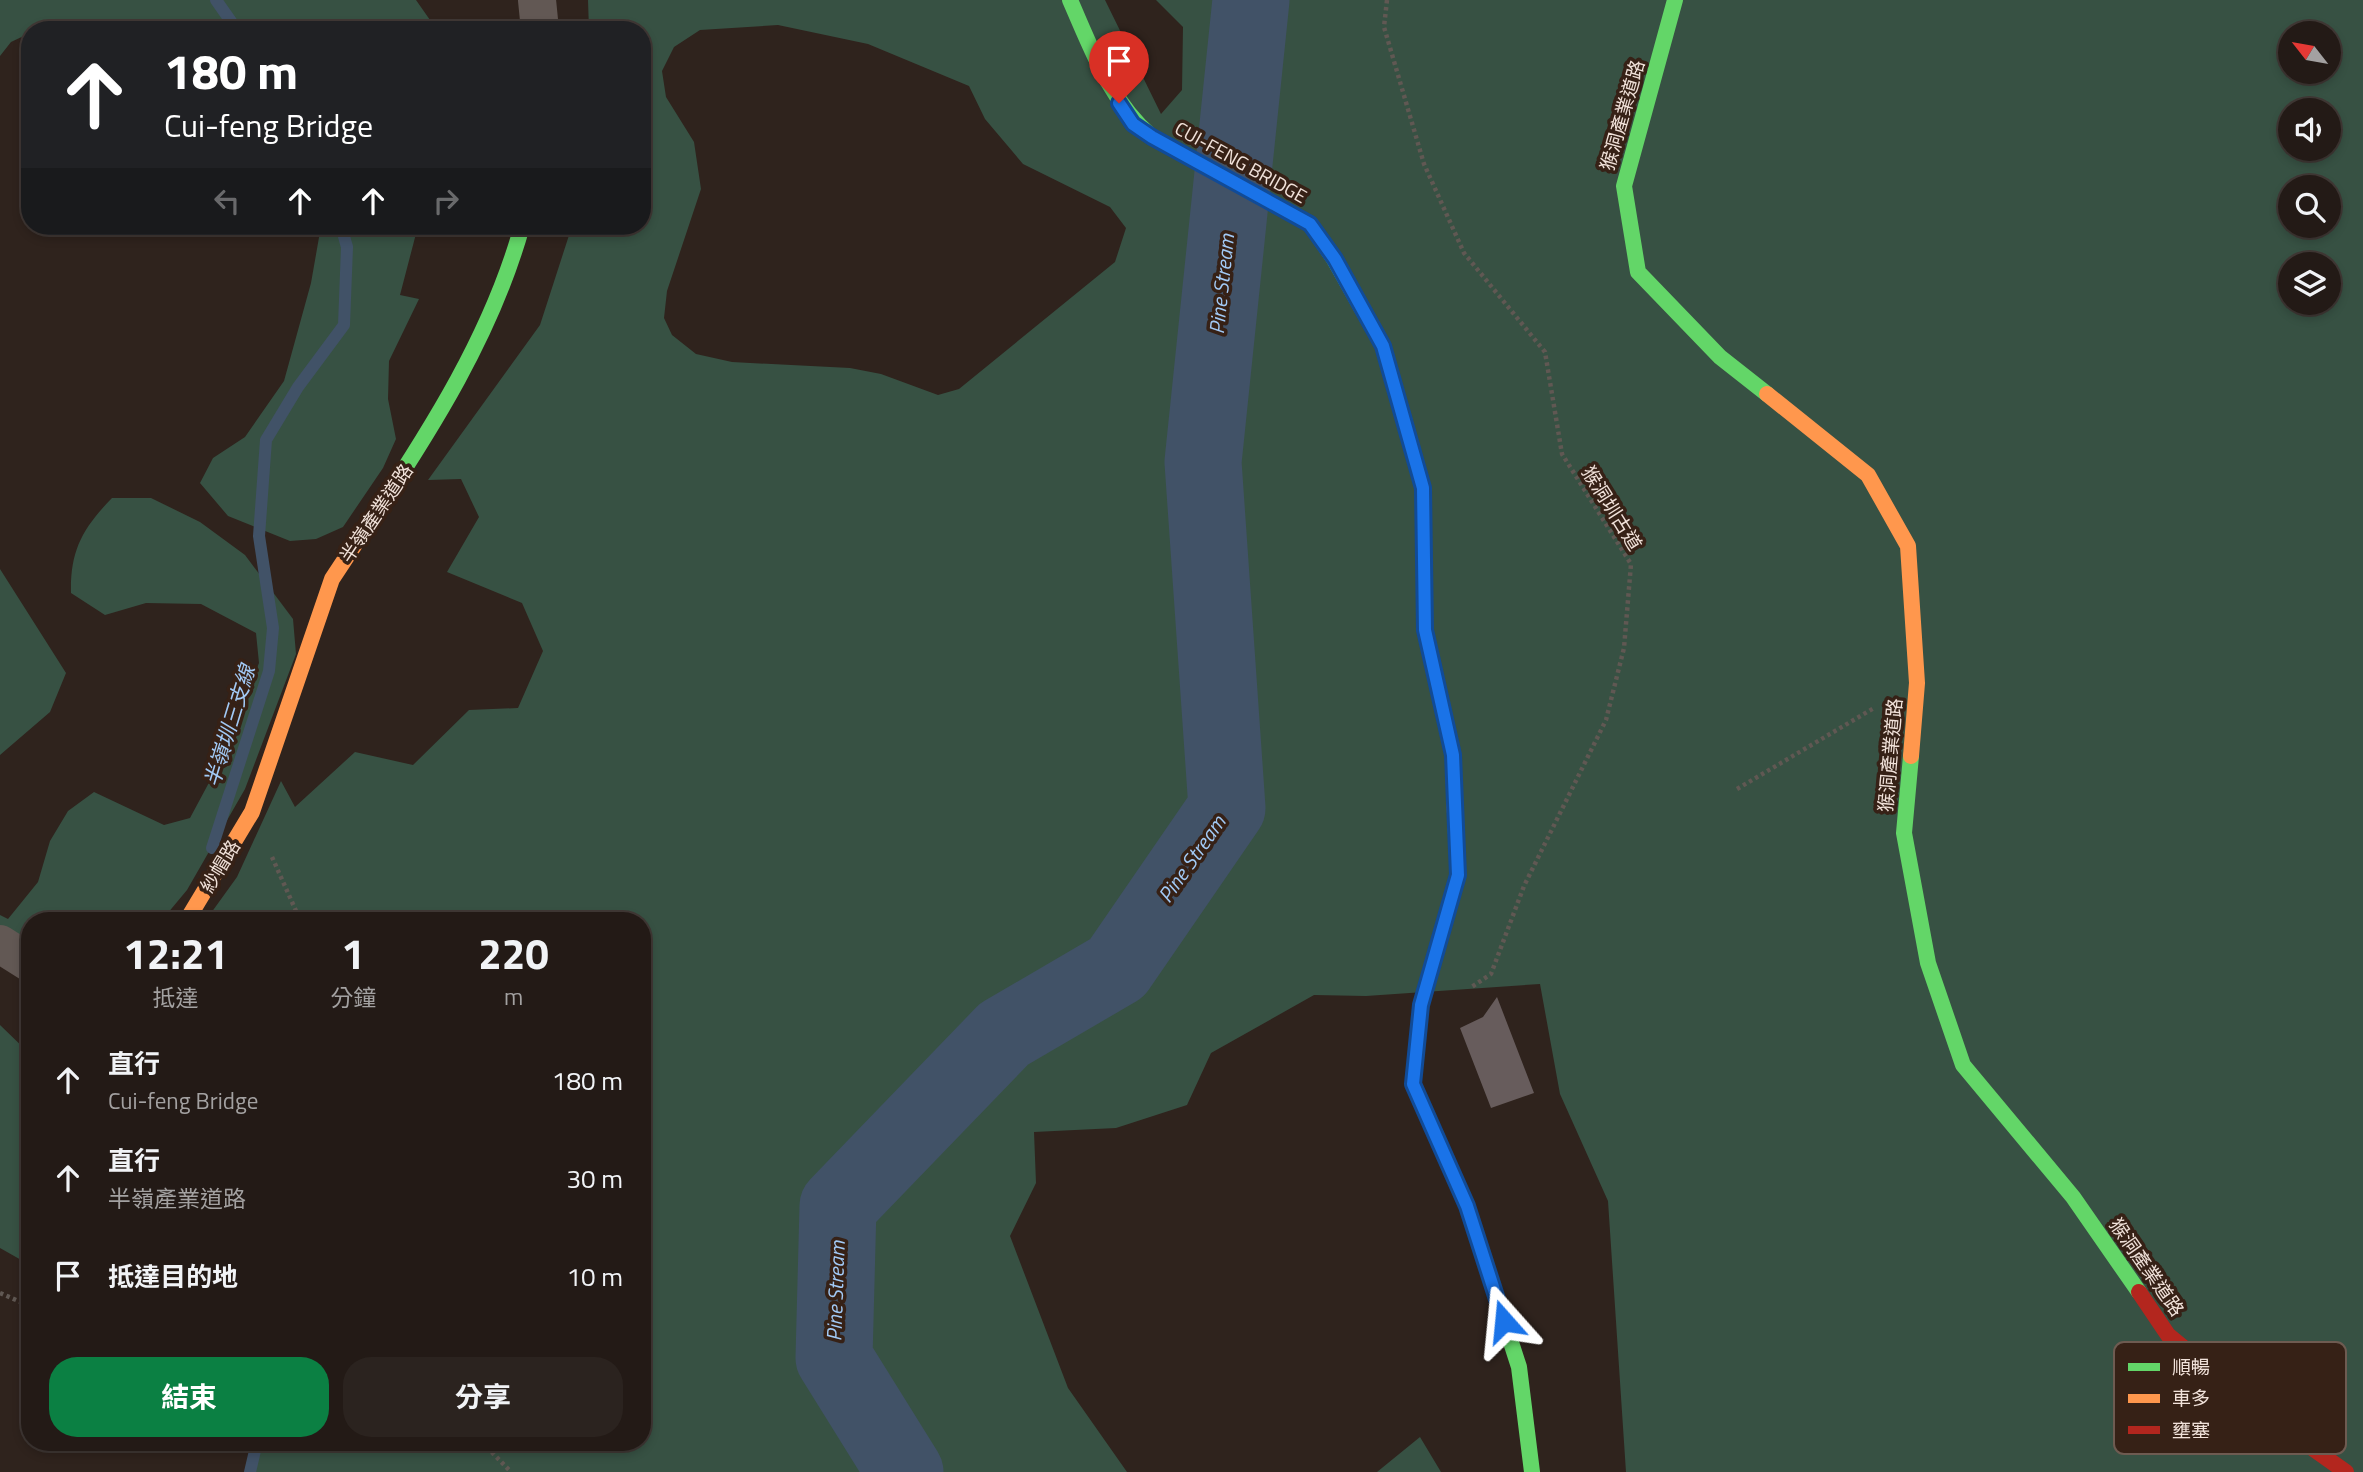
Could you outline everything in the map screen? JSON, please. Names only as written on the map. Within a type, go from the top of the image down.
[{"type":"street","points":[[537,0],[539,21]]},
{"type":"street","name":"CUI-FENG BRIDGE","points":[[1070,0],[1119,103],[1133,124],[1310,224],[1335,259],[1383,346],[1423,488],[1425,630],[1453,755],[1458,875],[1421,1005],[1413,1084],[1467,1206],[1519,1367],[1532,1472]]},
{"type":"street","name":"猴洞產業道路","points":[[1675,0],[1624,186],[1638,272],[1720,356],[1868,475],[1909,546],[1917,683],[1904,834],[1928,963],[1963,1065],[2073,1197],[2168,1335],[2177,1342]]},
{"type":"street","name":"半嶺產業道路","points":[[253,811],[332,579],[432,429],[507,279],[520,235]]},
{"type":"street","name":"紗帽路","points":[[192,912],[253,811]]},
{"type":"street","points":[[0,944],[21,957]]},
{"type":"street","name":"猴洞產業道路","points":[[2321,1454],[2346,1472]]},
{"type":"path","name":"猴洞圳古道","points":[[1387,0],[1384,27],[1424,164],[1464,253],[1545,352],[1562,454],[1631,564],[1625,648],[1606,720],[1524,886],[1491,974],[1466,990],[1466,977]]},
{"type":"path","points":[[1737,789],[1917,683]]},
{"type":"path","points":[[253,811],[297,912]]},
{"type":"path","points":[[0,1293],[21,1303]]},
{"type":"path","points":[[491,1451],[511,1472]]},
{"type":"green space","points":[[0,0],[416,0],[431,21],[21,21],[21,37],[11,42],[0,56]]},
{"type":"green space","points":[[588,0],[1105,0],[1161,114],[1182,90],[1183,27],[1156,0],[2363,0],[2363,1472],[1626,1472],[1608,1201],[1560,1094],[1540,984],[1366,996],[1314,995],[1211,1053],[1187,1105],[1116,1128],[1034,1132],[1036,1183],[1010,1236],[1068,1388],[1127,1472],[250,1472],[252,1451],[651,1451],[651,912],[212,912],[237,877],[281,781],[295,807],[355,752],[413,765],[469,710],[518,708],[543,651],[522,603],[447,572],[479,517],[461,479],[428,480],[540,325],[569,235],[651,235],[651,21],[589,21]],"holes":[[[778,25],[868,44],[969,86],[985,119],[1023,164],[1110,207],[1126,228],[1115,262],[959,389],[938,395],[881,374],[850,368],[732,362],[696,354],[672,335],[664,318],[667,291],[701,189],[694,142],[666,97],[662,71],[674,47],[700,30]]]},
{"type":"green space","points":[[319,235],[416,235],[400,295],[419,299],[389,361],[388,399],[396,439],[383,468],[343,527],[316,539],[290,541],[228,516],[200,483],[213,458],[245,437],[284,381],[311,283]]},
{"type":"green space","points":[[112,498],[151,498],[200,522],[245,555],[293,619],[296,654],[245,789],[187,890],[169,912],[21,912],[21,951],[0,958],[0,915],[8,919],[38,882],[50,841],[68,811],[94,792],[164,825],[190,818],[212,777],[259,663],[256,633],[201,604],[146,603],[105,615],[71,593],[76,552],[93,519]]},
{"type":"green space","points":[[0,569],[66,673],[50,712],[0,755]]},
{"type":"green space","points":[[0,1025],[21,1045],[21,1260],[0,1248]]},
{"type":"green space","points":[[1420,1437],[1441,1472],[1377,1472]]},
{"type":"building","points":[[1497,997],[1534,1093],[1491,1108],[1460,1028],[1483,1017]]},
{"type":"waterway","name":"半嶺圳三支線","points":[[216,0],[231,21]]},
{"type":"waterway","name":"Pine Stream","points":[[905,1472],[834,1358],[838,1206],[1004,1034],[1117,968],[1227,808],[1203,462],[1251,0]]},
{"type":"waterway","name":"半嶺圳三支線","points":[[212,848],[269,671],[273,628],[259,536],[266,440],[298,387],[344,325],[347,247],[344,235]]},
{"type":"waterway","name":"半嶺圳三支線","points":[[250,1472],[255,1451]]},
{"type":"traffic: fast","points":[[1070,0],[1113,91],[1137,123],[1152,137],[1310,224],[1334,259],[1383,346],[1405,423]]},
{"type":"traffic: fast","points":[[1675,0],[1624,186],[1638,272],[1720,357],[1767,394]]},
{"type":"traffic: fast","points":[[369,523],[458,380],[494,305],[519,235]]},
{"type":"traffic: fast","points":[[1911,756],[1904,833],[1928,963],[1963,1065],[2073,1197],[2139,1292]]},
{"type":"traffic: fast","points":[[1455,814],[1458,875],[1421,1005],[1413,1084],[1467,1206],[1519,1367],[1532,1472]]},
{"type":"traffic: slow","points":[[1767,394],[1868,475],[1908,546],[1917,683],[1911,756]]},
{"type":"traffic: slow","points":[[1405,423],[1423,488],[1425,630],[1453,755],[1455,814]]},
{"type":"traffic: slow","points":[[192,912],[252,812],[332,579],[369,523]]},
{"type":"traffic: jam","points":[[2139,1292],[2168,1335],[2177,1342]]},
{"type":"traffic: jam","points":[[2321,1454],[2346,1472]]},
{"type":"route","points":[[1119,103],[1133,124],[1152,137],[1310,224],[1335,259],[1383,346],[1423,488],[1425,630],[1453,755],[1458,875],[1421,1005],[1413,1084],[1467,1206],[1504,1321]]}]
